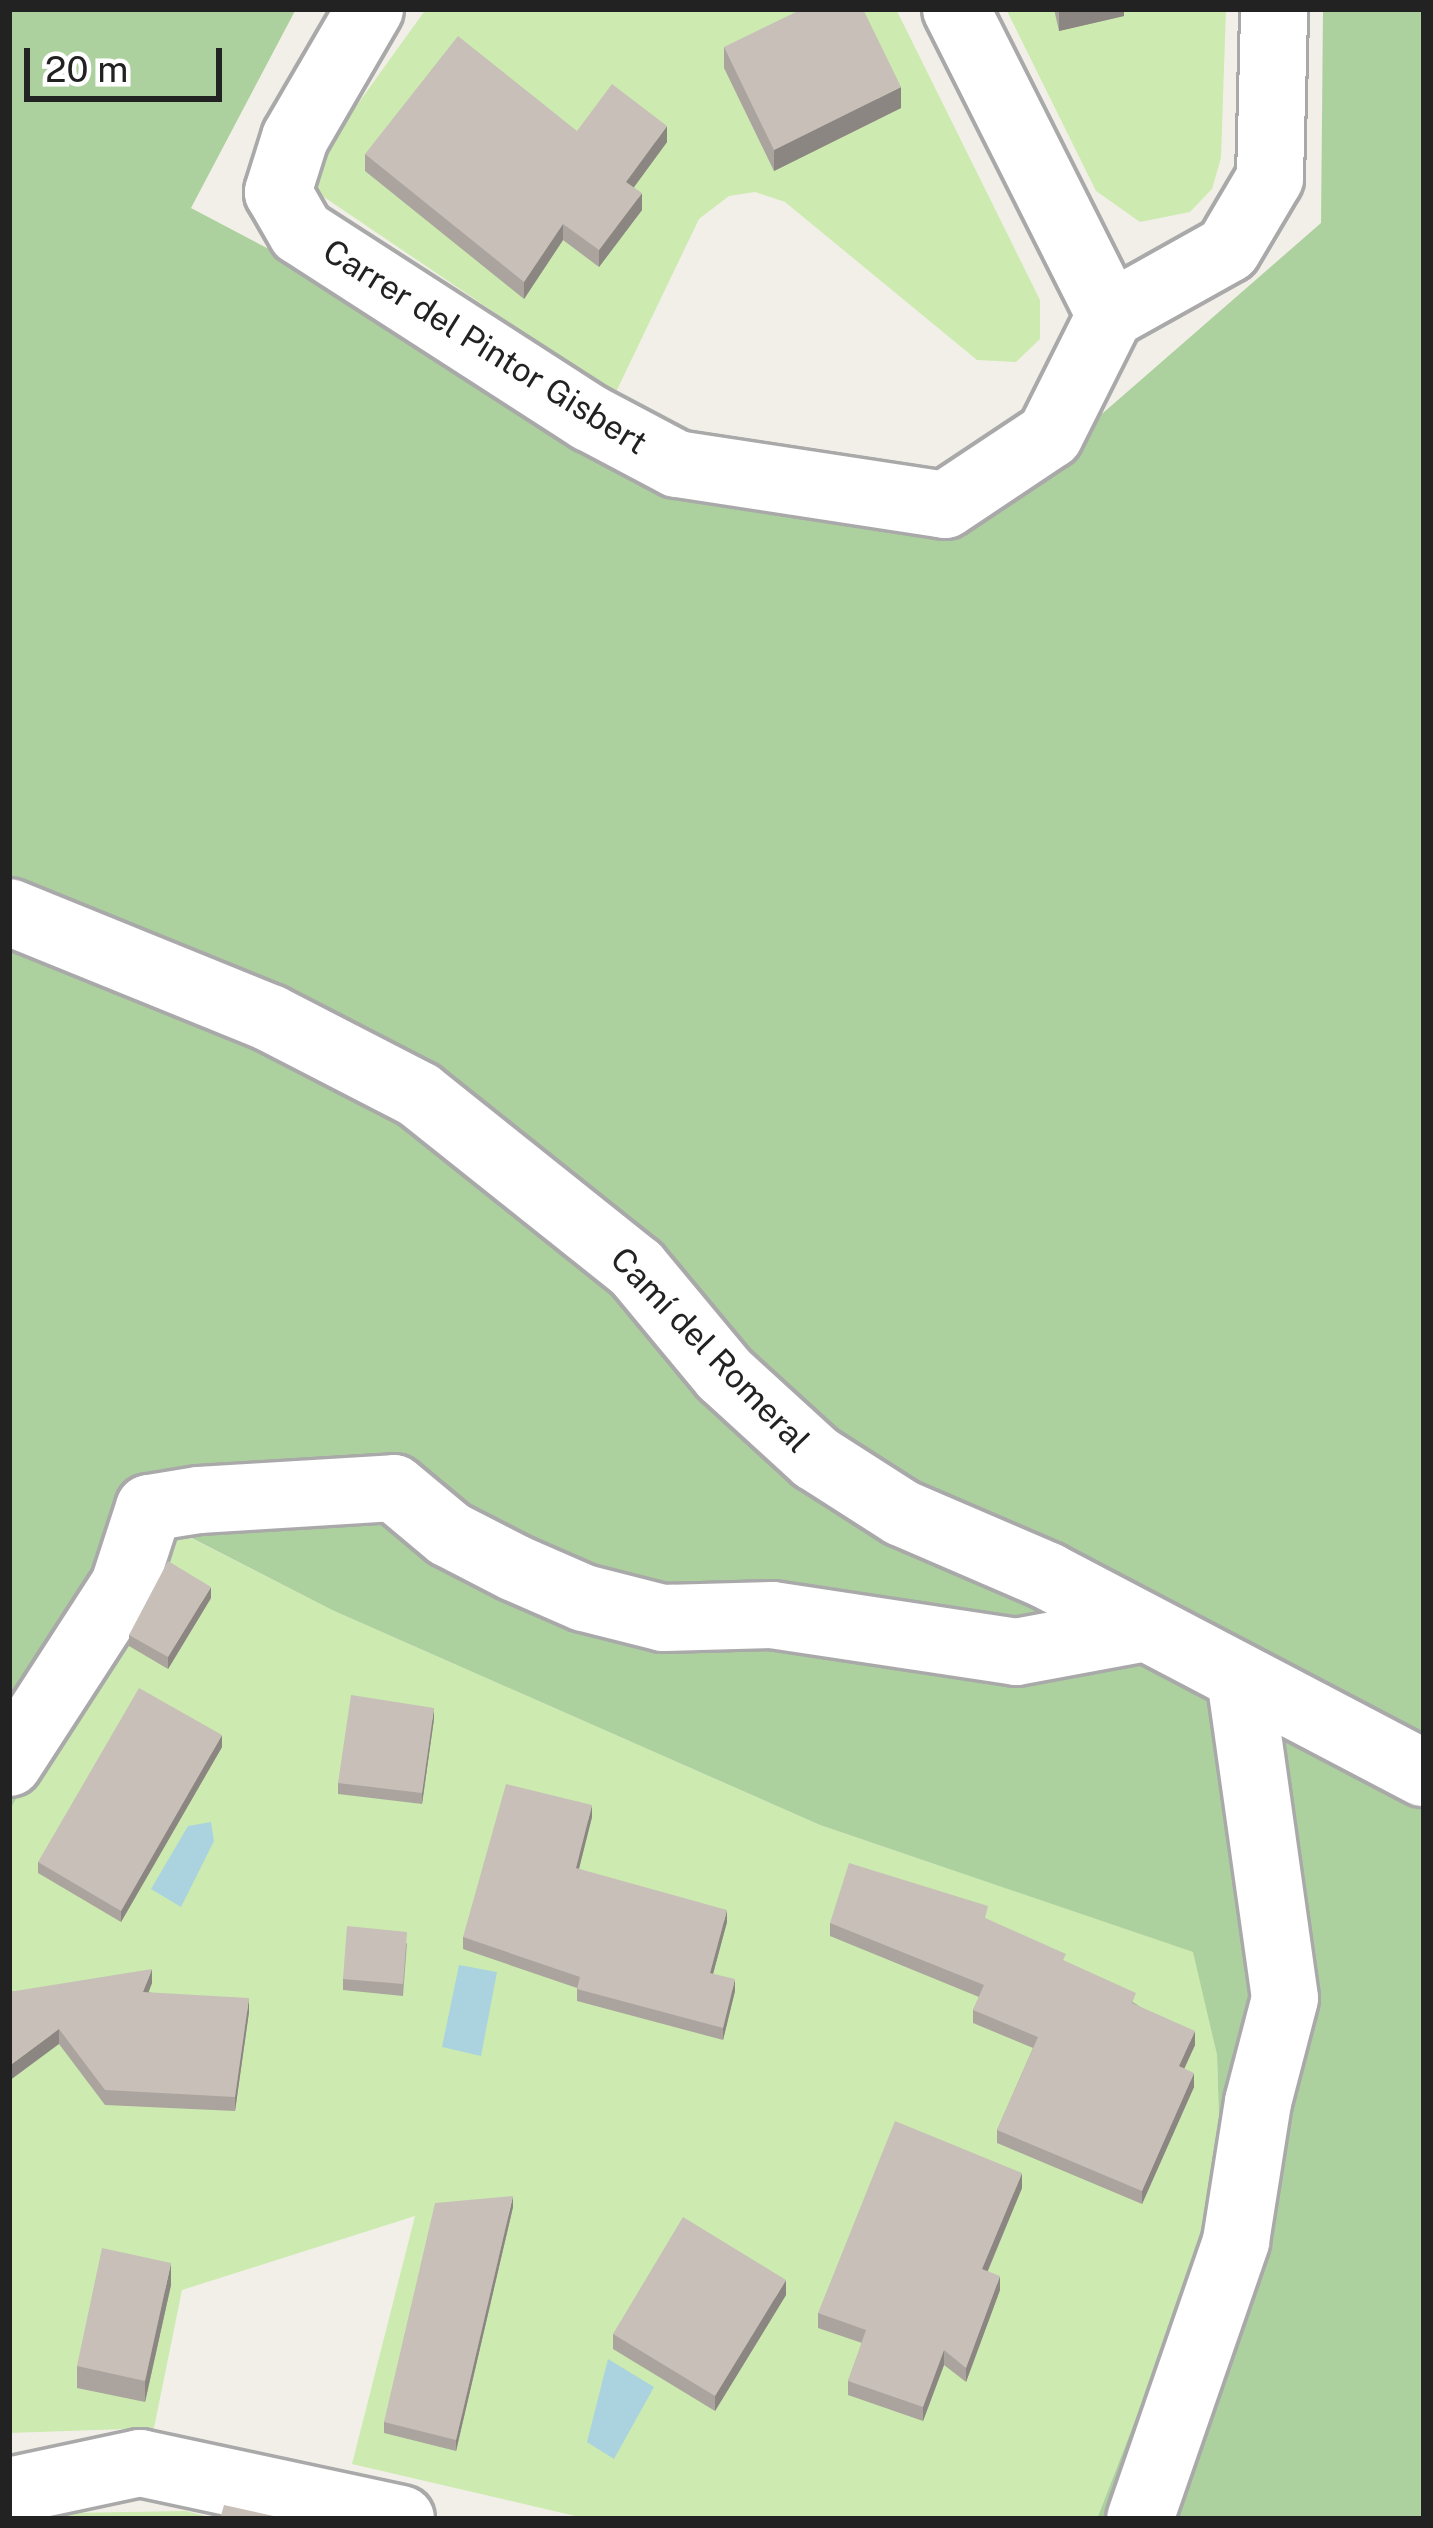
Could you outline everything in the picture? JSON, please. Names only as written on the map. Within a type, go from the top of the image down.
[{"type":"street","name":"Carrer del Pintor Gisbert","points":[[370,9],[295,138],[278,192],[301,232],[590,418],[677,464],[946,505],[1050,435],[1110,315]]},
{"type":"street","points":[[956,9],[1110,315],[1228,249],[1270,178],[1274,9]]},
{"type":"street","name":"Camí del Romeral","points":[[9,912],[270,1018],[419,1095],[636,1268],[724,1374],[816,1458],[902,1514],[1146,1628],[1424,1773]]},
{"type":"street","points":[[9,1762],[124,1586],[149,1508],[199,1500],[394,1488],[449,1534],[515,1568],[584,1598],[663,1618],[772,1615],[1016,1652],[1146,1628]]},
{"type":"street","points":[[1139,2519],[1236,2241],[1258,2102],[1286,1998],[1240,1679]]},
{"type":"street","points":[[9,2491],[140,2463],[401,2519]]},
{"type":"green space","points":[[9,9],[296,9],[191,208],[677,464],[963,535],[1321,223],[1323,9],[1424,9],[1424,2519],[1097,2519],[1202,2247],[1220,2152],[1217,2055],[1193,1952],[820,1825],[332,1610],[174,1529],[9,1811]]},
{"type":"green space","points":[[426,9],[896,9],[1040,300],[1040,339],[1016,362],[977,360],[785,202],[755,192],[729,196],[699,219],[615,394],[315,191],[306,176]]},
{"type":"green space","points":[[1006,9],[1226,9],[1221,158],[1212,189],[1190,212],[1140,222],[1096,191]]},
{"type":"green space","points":[[173,1529],[332,1610],[820,1825],[1194,1952],[1217,2055],[1220,2152],[1202,2247],[1097,2519],[588,2519],[352,2464],[415,2216],[182,2290],[154,2428],[9,2433],[9,1811]]},
{"type":"green space","points":[[186,2511],[217,2519],[9,2519],[9,2514]]},
{"type":"water","points":[[211,1822],[214,1841],[181,1907],[151,1889],[188,1826]]},
{"type":"water","points":[[459,1965],[497,1972],[481,2056],[442,2047]]},
{"type":"water","points":[[608,2359],[654,2387],[614,2459],[587,2442]]},
{"type":"building","points":[[802,9],[863,9],[901,87],[774,150],[724,47]]},
{"type":"building","points":[[458,36],[577,131],[612,84],[667,126],[626,182],[642,193],[599,250],[563,224],[524,282],[365,154]]},
{"type":"building","points":[[168,1561],[211,1587],[168,1657],[129,1635]]},
{"type":"building","points":[[139,1688],[222,1735],[121,1911],[38,1862]]},
{"type":"building","points":[[351,1695],[434,1708],[422,1793],[338,1783]]},
{"type":"building","points":[[506,1784],[592,1805],[576,1868],[727,1910],[710,1973],[735,1979],[723,2028],[577,1989],[580,1977],[463,1937]]},
{"type":"building","points":[[849,1863],[988,1906],[985,1918],[1066,1954],[1063,1960],[1136,1993],[1132,2003],[1195,2031],[1179,2066],[1194,2073],[1142,2191],[997,2130],[1038,2037],[973,2010],[984,1985],[830,1923]]},
{"type":"building","points":[[347,1926],[407,1932],[403,1984],[343,1979]]},
{"type":"building","points":[[152,1969],[143,1992],[249,1998],[235,2097],[105,2090],[59,2029],[9,2066],[9,1992]]},
{"type":"building","points":[[895,2121],[1022,2173],[982,2269],[1000,2276],[966,2368],[944,2350],[923,2407],[848,2381],[866,2330],[818,2313]]},
{"type":"building","points":[[513,2196],[456,2440],[384,2422],[435,2203]]},
{"type":"building","points":[[683,2217],[786,2280],[715,2396],[613,2334]]},
{"type":"building","points":[[102,2248],[171,2263],[145,2381],[77,2366]]},
{"type":"building","points":[[224,2505],[287,2519],[220,2519]]}]
